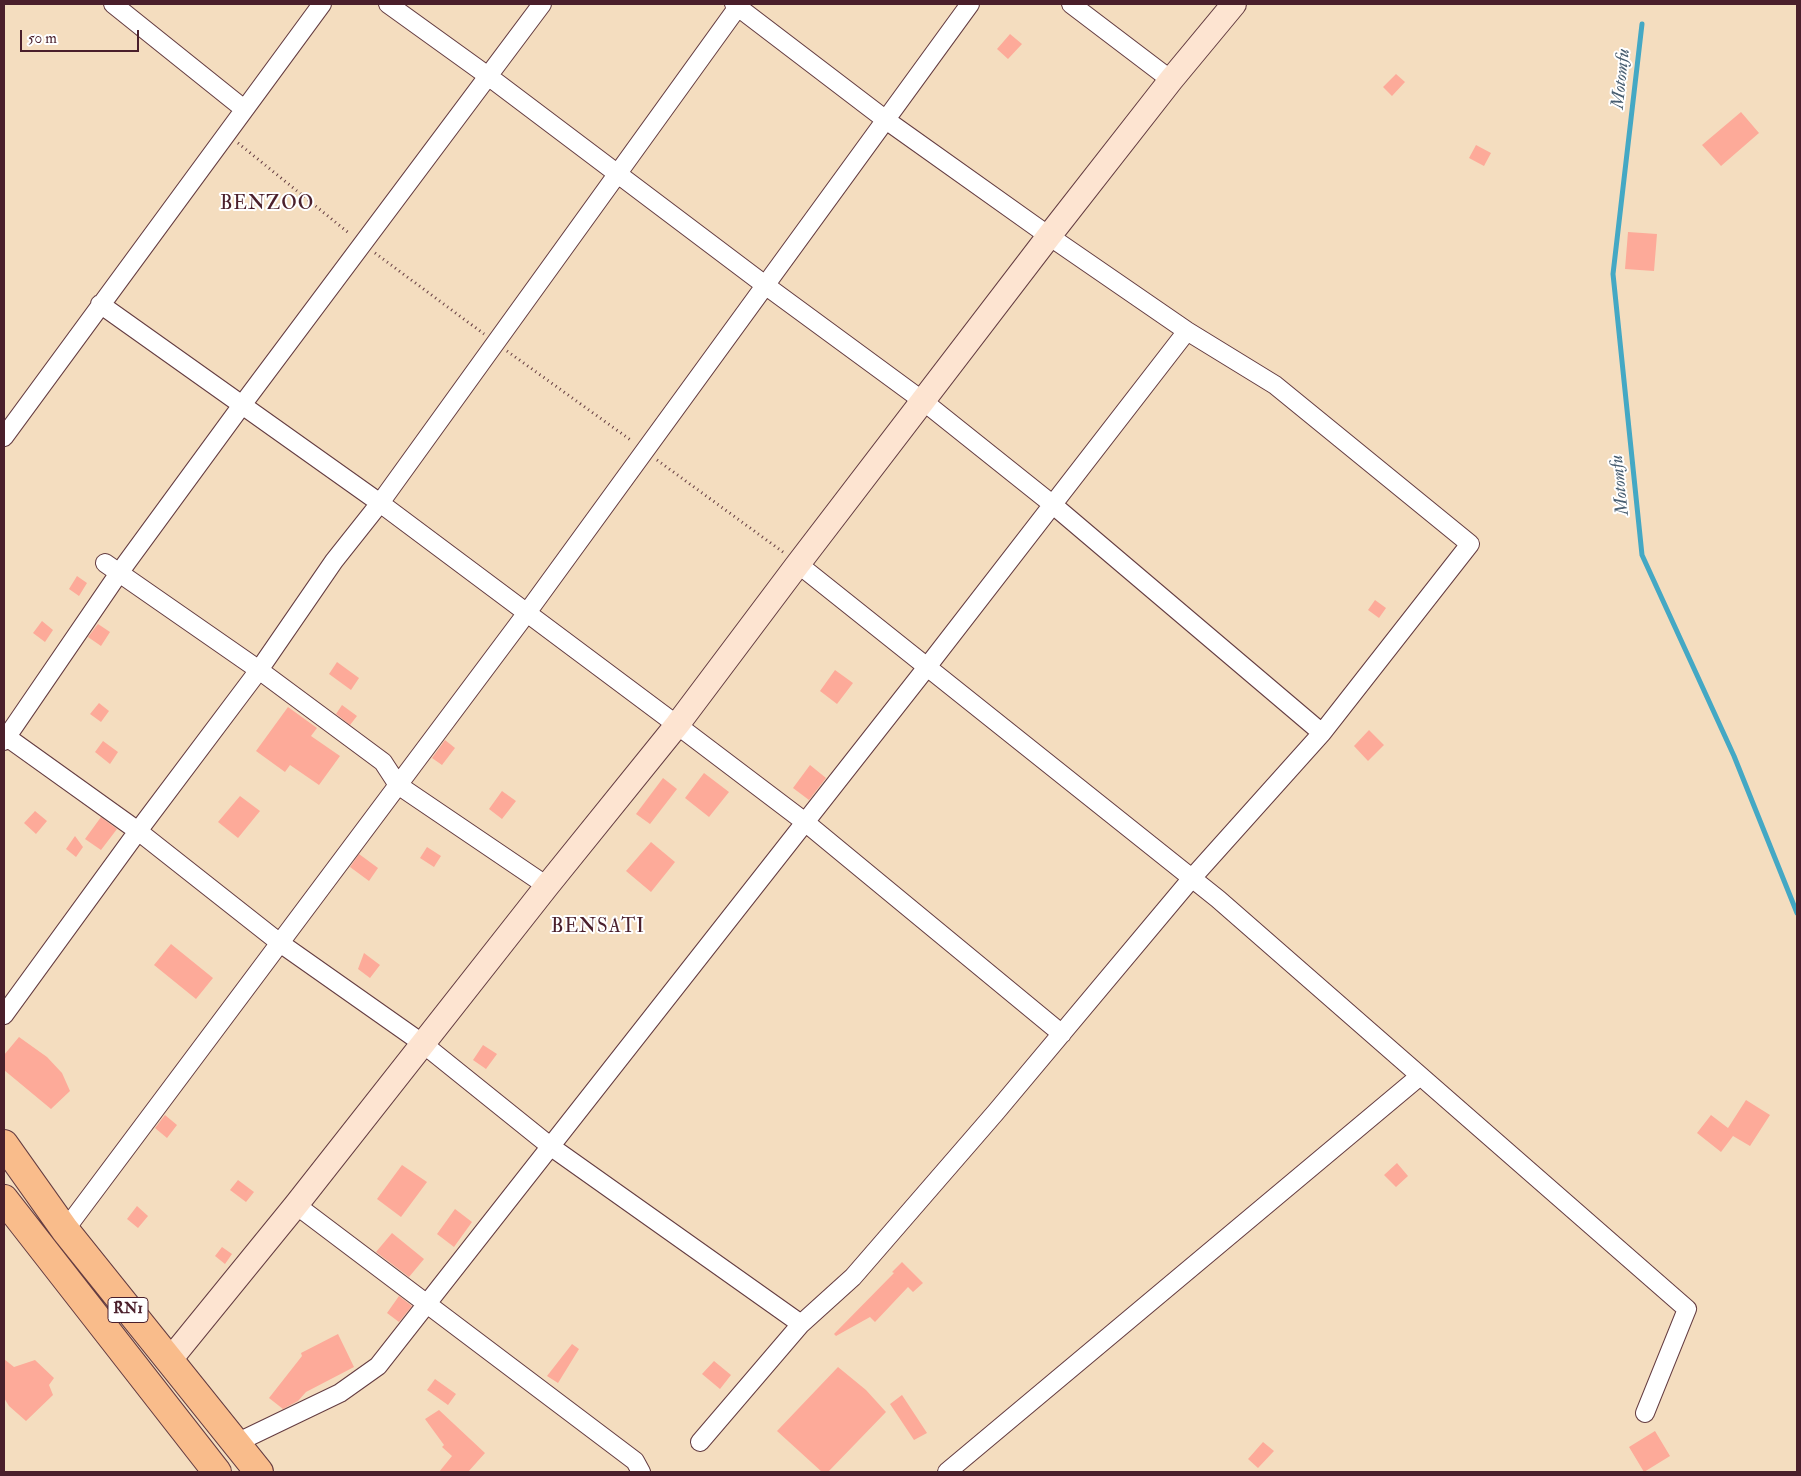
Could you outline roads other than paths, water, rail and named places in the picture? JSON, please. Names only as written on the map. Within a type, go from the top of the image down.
[{"type":"highway","name":"RN1","points":[[4,1144],[65,1230],[259,1472]]},
{"type":"highway","name":"RN1","points":[[4,1199],[217,1472]]},
{"type":"street","points":[[113,4],[244,109]]},
{"type":"street","points":[[4,436],[322,4]]},
{"type":"street","points":[[388,4],[488,76],[765,285],[923,400],[1052,504],[1322,733]]},
{"type":"street","points":[[542,4],[242,405],[112,568],[5,737],[138,831],[280,943],[422,1044],[550,1146],[801,1324]]},
{"type":"street","points":[[65,1230],[526,614],[970,4]]},
{"type":"street","points":[[1071,4],[1171,80]]},
{"type":"street","points":[[169,1361],[296,1205],[547,886],[677,725],[1049,236],[1171,80],[1234,4]]},
{"type":"street","points":[[4,1015],[138,831],[259,670],[334,561],[380,502],[737,5],[886,120],[1049,236],[1187,330],[1275,385],[1470,544],[1322,733],[1192,878],[996,1112],[853,1277],[801,1324],[700,1442]]},
{"type":"street","points":[[100,304],[380,502],[526,614],[677,725],[804,822],[1062,1034]]},
{"type":"street","points":[[236,1443],[340,1393],[378,1366],[927,667],[1187,330]]},
{"type":"street","points":[[798,564],[1192,878],[1688,1309],[1645,1413]]},
{"type":"street","points":[[112,568],[259,670],[383,762],[398,786],[547,886]]},
{"type":"street","points":[[947,1472],[1420,1076]]},
{"type":"street","points":[[296,1205],[635,1461],[641,1472]]},
{"type":"waterway","name":"Motomfu","points":[[1642,24],[1613,274],[1642,555],[1734,756],[1797,913]]},
{"type":"district","name":"BENZOO","points":[[267,205]]},
{"type":"district","name":"BENSATI","points":[[598,928]]}]
